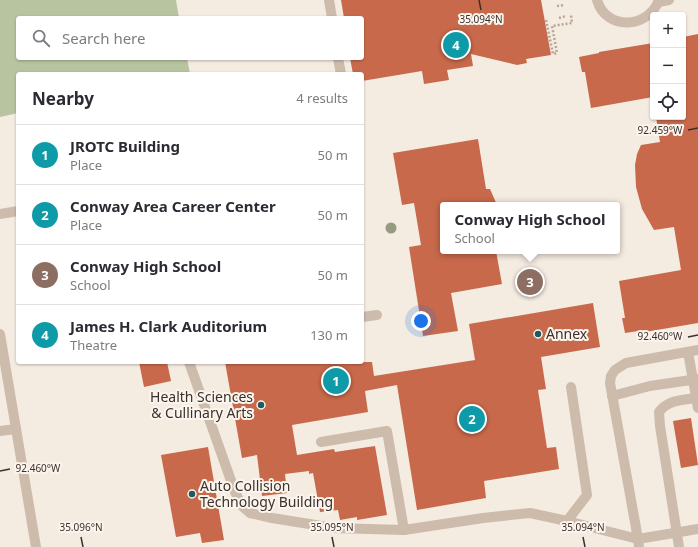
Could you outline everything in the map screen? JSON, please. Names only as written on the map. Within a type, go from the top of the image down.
[{"type":"street","points":[[329,0],[332,16]]},
{"type":"street","points":[[597,0],[605,14],[614,20],[624,23],[644,19],[652,12],[659,1],[669,0]]},
{"type":"street","points":[[338,60],[341,72]]},
{"type":"street","points":[[0,214],[16,211]]},
{"type":"street","points":[[364,317],[377,315]]},
{"type":"street","points":[[0,334],[36,547]]},
{"type":"street","points":[[639,543],[612,396],[610,383],[611,376],[620,366],[626,363],[693,351],[697,403],[674,401],[662,407],[659,412],[679,547]]},
{"type":"street","points":[[190,364],[235,492],[244,510],[250,513],[263,517],[334,528],[404,530],[482,518],[530,513],[567,521],[639,543],[677,532],[698,529]]},
{"type":"street","points":[[612,396],[650,386],[696,379]]},
{"type":"street","points":[[567,521],[587,495],[571,387]]},
{"type":"street","points":[[0,431],[16,429]]},
{"type":"street","points":[[320,442],[387,431],[404,530]]},
{"type":"path","points":[[557,6],[564,5]]},
{"type":"path","points":[[546,20],[553,54],[557,53],[552,26],[572,23],[571,15]]},
{"type":"path","points":[[559,18],[566,16]]},
{"type":"green space","points":[[0,0],[176,0],[179,16],[16,16],[16,60],[187,60],[190,72],[16,72],[16,113],[0,117]]},
{"type":"building","points":[[341,0],[541,0],[551,55],[526,59],[527,63],[517,65],[471,54],[473,66],[447,70],[449,80],[424,84],[422,71],[364,81],[364,72],[353,72],[350,60],[364,60],[364,16],[344,16]]},
{"type":"building","points":[[698,34],[698,323],[645,332],[645,330],[625,333],[622,318],[625,318],[619,281],[681,270],[674,227],[654,230],[642,209],[636,187],[635,165],[637,154],[641,145],[660,142],[656,120],[686,120],[686,36]]},
{"type":"building","points":[[650,44],[650,98],[591,108],[585,72],[582,72],[579,57]]},
{"type":"building","points":[[478,139],[486,189],[490,189],[496,202],[440,202],[440,254],[497,254],[502,284],[451,293],[458,331],[423,336],[409,247],[421,245],[414,203],[402,205],[393,153]]},
{"type":"building","points":[[593,303],[600,347],[541,357],[546,389],[538,390],[547,448],[556,447],[559,469],[484,481],[486,498],[417,510],[397,385],[365,391],[368,412],[292,425],[297,455],[334,449],[335,452],[375,446],[387,515],[357,520],[357,517],[340,520],[338,510],[320,512],[313,473],[309,474],[309,471],[285,474],[287,493],[262,496],[257,455],[242,458],[225,364],[364,364],[364,362],[372,362],[374,376],[475,360],[469,324]]},
{"type":"building","points":[[139,364],[167,364],[171,381],[144,387]]},
{"type":"building","points":[[691,418],[698,465],[681,468],[673,421]]},
{"type":"building","name":"Auto Collision Technology Building","points":[[208,447],[224,540],[202,543],[200,533],[176,537],[161,455]]},
{"type":"place","name":"James H. Clark Auditorium","points":[[456,45]]},
{"type":"place","name":"Conway High School","points":[[530,282]]},
{"type":"place","name":"Annex","points":[[538,334]]},
{"type":"place","name":"JROTC Building","points":[[336,381]]},
{"type":"place","name":"Health Sciences & Cullinary Arts","points":[[261,405]]},
{"type":"place","name":"Conway Area Career Center","points":[[472,419]]},
{"type":"place","name":"Auto Collision Technology Building","points":[[192,494]]}]
